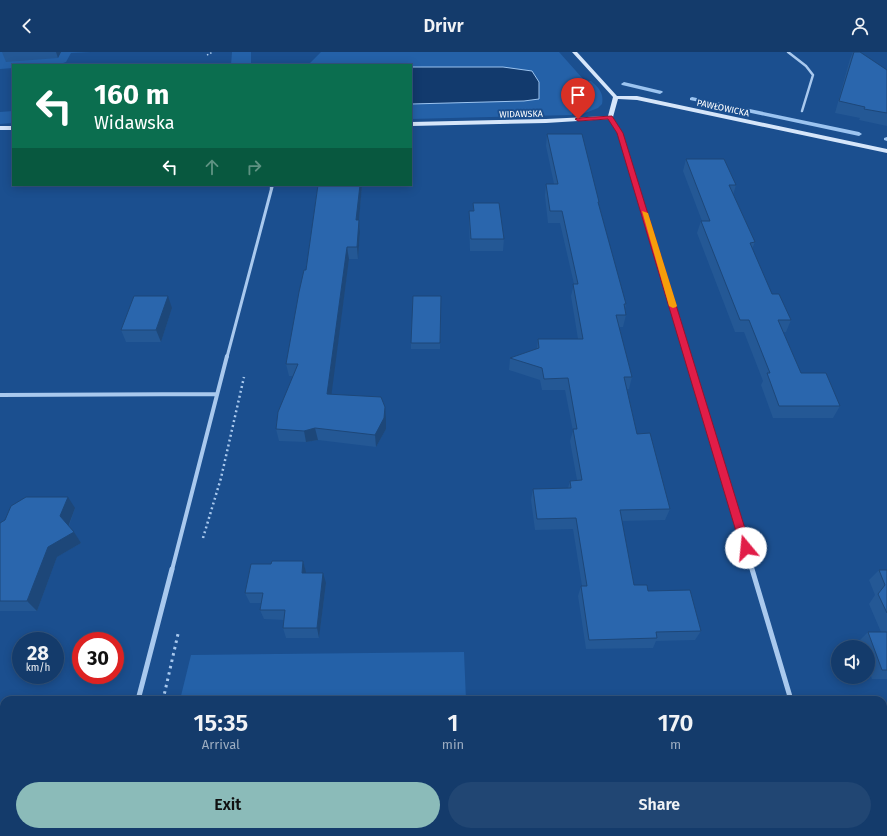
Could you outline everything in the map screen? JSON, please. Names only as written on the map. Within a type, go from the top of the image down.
[{"type":"street","points":[[574,52],[616,97],[610,117],[620,133],[631,168],[790,696]]},
{"type":"street","points":[[788,52],[806,66],[813,75],[802,111]]},
{"type":"street","name":"PAWŁOWICKA","points":[[616,97],[637,98],[887,151]]},
{"type":"street","name":"WIDAWSKA","points":[[412,124],[546,121],[610,117]]},
{"type":"street","points":[[0,128],[12,128]]},
{"type":"street","points":[[139,696],[272,186]]},
{"type":"street","points":[[0,395],[217,394]]},
{"type":"path","points":[[207,55],[213,52]]},
{"type":"path","points":[[152,644],[176,644]]},
{"type":"shaded area","points":[[0,52],[91,52],[71,53],[66,62],[60,64],[12,64],[12,68],[0,69]]},
{"type":"shaded area","points":[[232,52],[251,52],[251,64],[231,64]]},
{"type":"shaded area","points":[[321,52],[559,52],[584,80],[572,115],[412,119],[412,64],[309,64]]},
{"type":"shaded area","points":[[412,67],[503,67],[532,71],[539,82],[539,99],[524,101],[412,104]]},
{"type":"shaded area","points":[[589,81],[591,81],[600,91],[602,104],[598,108],[580,115]]},
{"type":"shaded area","points":[[12,111],[12,123],[0,124],[0,112]]},
{"type":"shaded area","points":[[464,652],[466,696],[181,696],[191,655]]},
{"type":"building","points":[[854,52],[860,52],[887,70],[887,113],[864,109],[865,107],[839,101]]},
{"type":"building","points":[[547,134],[582,134],[598,202],[626,304],[624,304],[626,315],[616,315],[632,377],[624,377],[637,434],[650,433],[670,509],[620,510],[634,585],[647,585],[648,591],[690,590],[701,631],[656,632],[657,638],[589,640],[581,586],[587,586],[576,518],[537,519],[533,489],[571,488],[570,481],[582,480],[573,429],[577,429],[568,378],[544,379],[542,368],[510,358],[539,348],[538,339],[583,339],[573,284],[578,284],[562,211],[550,211],[546,184],[558,184]]},
{"type":"building","points":[[686,159],[724,159],[736,185],[729,185],[755,242],[750,243],[772,294],[779,294],[791,320],[778,320],[801,373],[826,373],[840,406],[779,406],[767,373],[770,373],[749,320],[740,320],[701,221],[710,221]]},
{"type":"building","points":[[318,186],[360,186],[356,220],[359,220],[357,247],[347,247],[327,394],[381,397],[385,407],[384,418],[375,435],[315,428],[304,431],[276,429],[278,412],[298,364],[286,364],[299,292],[304,270],[306,270]]},
{"type":"building","points":[[473,203],[499,203],[504,239],[471,239],[469,211],[474,211]]},
{"type":"building","points":[[134,296],[168,296],[156,330],[121,330]]},
{"type":"building","points":[[413,296],[441,296],[440,343],[411,343]]},
{"type":"building","points":[[26,497],[68,497],[60,516],[74,532],[48,547],[27,601],[0,601],[0,523],[5,520],[11,506]]},
{"type":"building","points":[[272,561],[303,561],[302,573],[323,573],[317,628],[283,628],[285,610],[260,610],[263,593],[245,593],[251,564],[271,564]]},
{"type":"building","points":[[879,570],[887,570],[887,613],[878,594],[885,585]]},
{"type":"building","points":[[868,632],[887,632],[887,670],[882,670],[875,651],[875,640],[871,640]]},
{"type":"waterway","points":[[624,84],[660,92]]},
{"type":"waterway","points":[[692,99],[859,134]]},
{"type":"slow traffic","points":[[645,213],[673,306]]},
{"type":"route","points":[[578,119],[610,117],[620,133],[746,548]]}]
